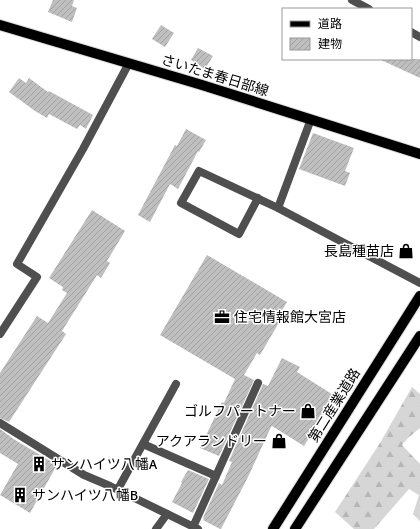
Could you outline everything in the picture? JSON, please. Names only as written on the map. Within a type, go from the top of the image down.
[{"type":"main road","name":"さいたま春日部線","points":[[0,25],[129,63],[420,154]]},
{"type":"main road","name":"第二産業道路","points":[[273,529],[420,296]]},
{"type":"main road","points":[[295,529],[420,336]]},
{"type":"street","points":[[352,0],[367,8]]},
{"type":"street","points":[[0,334],[38,277],[17,264],[83,149],[129,63]]},
{"type":"street","points":[[278,208],[311,119]]},
{"type":"street","points":[[258,198],[239,234],[181,202],[199,171],[258,198],[278,208],[420,284]]},
{"type":"street","points":[[0,423],[84,475],[118,489],[196,528],[216,476],[258,383]]},
{"type":"street","points":[[118,489],[176,384]]},
{"type":"street","points":[[143,444],[216,476]]},
{"type":"street","points":[[156,529],[167,514]]},
{"type":"green space","points":[[412,387],[420,394],[420,428],[402,445],[420,464],[420,521],[413,514],[419,495],[409,489],[374,529],[354,529],[335,512],[380,443]]},
{"type":"building","points":[[53,0],[74,0],[72,6],[77,8],[72,22],[48,12]]},
{"type":"building","points":[[161,25],[174,33],[165,47],[152,39]]},
{"type":"building","points":[[198,48],[213,56],[205,69],[191,60]]},
{"type":"building","points":[[420,59],[420,78],[381,60]]},
{"type":"building","points":[[19,78],[26,83],[29,78],[48,92],[49,91],[93,115],[86,129],[80,125],[77,129],[49,114],[47,118],[9,92]]},
{"type":"building","points":[[186,129],[206,140],[199,152],[198,151],[178,189],[170,184],[150,222],[138,215],[175,145],[177,146]]},
{"type":"building","points":[[313,133],[354,148],[345,171],[350,173],[345,186],[299,169]]},
{"type":"building","points":[[92,210],[125,231],[107,261],[110,263],[101,278],[97,275],[62,331],[66,334],[9,422],[0,418],[0,373],[37,316],[48,323],[67,293],[62,290],[63,287],[49,278]]},
{"type":"building","points":[[207,255],[287,302],[281,312],[284,314],[260,355],[257,353],[244,375],[254,380],[219,456],[200,448],[235,379],[160,335]]},
{"type":"building","points":[[282,358],[300,367],[297,372],[335,396],[304,446],[272,426],[271,427],[248,477],[220,529],[203,520],[203,518],[219,483],[222,485],[232,462],[229,461],[263,384],[268,386]]},
{"type":"building","points":[[0,429],[15,440],[57,465],[30,513],[0,495],[18,464],[0,453]]},
{"type":"building","points":[[188,470],[209,479],[193,513],[172,502]]},
{"type":"place","name":"長島種苗店","points":[[406,251]]},
{"type":"place","name":"住宅情報館大宮店","points":[[222,317]]},
{"type":"place","name":"ゴルフパートナー","points":[[308,411]]},
{"type":"place","name":"アクアランドリー","points":[[279,441]]},
{"type":"place","name":"サンハイツ八幡A","points":[[39,464]]},
{"type":"place","name":"サンハイツ八幡B","points":[[20,495]]}]
